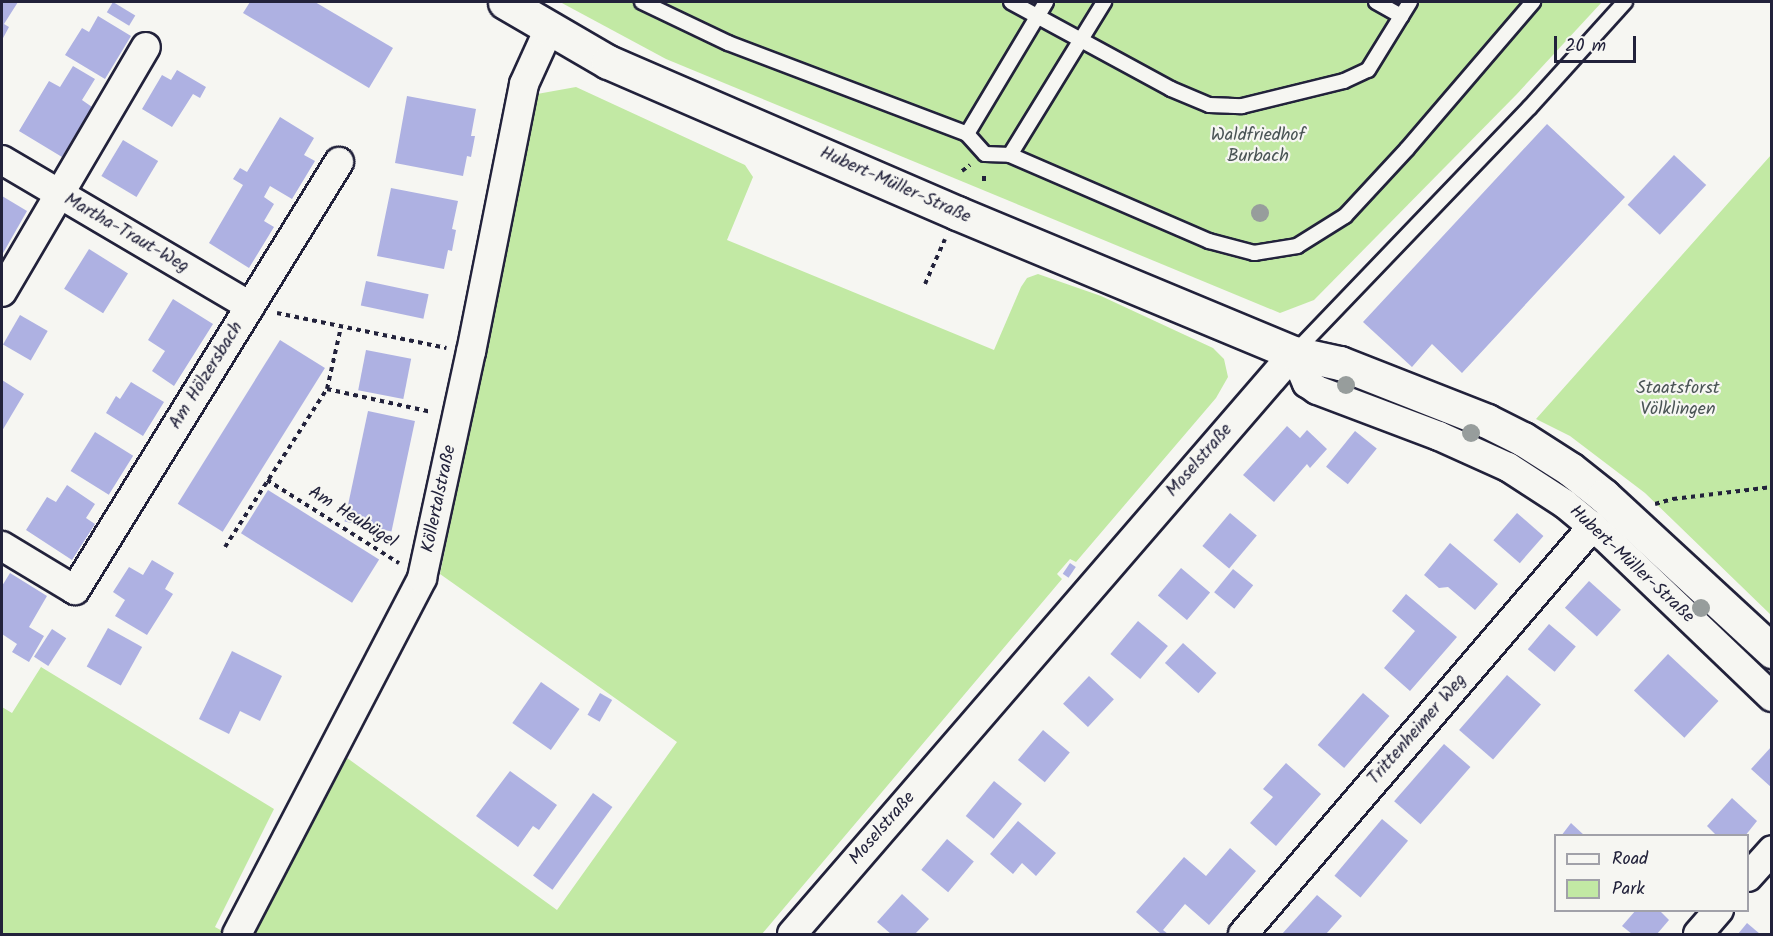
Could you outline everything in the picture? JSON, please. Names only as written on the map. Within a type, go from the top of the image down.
[{"type":"main road","name":"Hubert-Müller-Straße","points":[[505,2],[549,29],[642,78],[1020,240],[1294,353],[1340,363],[1486,421],[1523,439],[1570,469],[1629,517],[1772,651]]},
{"type":"street","name":"Köllertalstraße","points":[[237,934],[422,578],[458,417],[524,84],[549,29]]},
{"type":"street","points":[[2,292],[146,47]]},
{"type":"street","name":"Martha-Traut-Weg","points":[[2,160],[250,306]]},
{"type":"street","name":"Am Hölzersbach","points":[[2,546],[75,590],[339,162]]},
{"type":"street","name":"Hubert-Müller-Straße","points":[[1294,353],[1307,383],[1317,390],[1438,436],[1508,467],[1565,504],[1593,526],[1772,697]]},
{"type":"street","name":"Moselstraße","points":[[792,934],[1294,353]]},
{"type":"street","name":"Trittenheimer Weg","points":[[1243,934],[1593,526]]},
{"type":"street","points":[[1749,877],[1772,850]]},
{"type":"street","points":[[1698,934],[1717,912]]},
{"type":"lane","points":[[642,2],[728,43],[967,134],[985,154],[1010,155],[1209,241],[1254,253],[1297,246],[1345,216],[1407,149],[1533,2]]},
{"type":"lane","points":[[1011,2],[1171,89],[1209,105],[1242,106],[1344,81],[1368,70],[1410,2]]},
{"type":"lane","points":[[967,134],[1046,2]]},
{"type":"lane","points":[[1010,155],[1104,2]]},
{"type":"lane","points":[[1376,2],[1401,16]]},
{"type":"lane","name":"Moselstraße","points":[[1294,353],[1506,132],[1625,2]]},
{"type":"path","points":[[925,284],[948,232]]},
{"type":"path","points":[[250,306],[341,327],[471,352]]},
{"type":"path","points":[[225,547],[327,389],[341,327]]},
{"type":"path","points":[[327,389],[458,417]]},
{"type":"path","name":"Am Heubügel","points":[[267,480],[422,578]]},
{"type":"path","points":[[1629,517],[1651,505],[1673,499],[1772,488]]},
{"type":"green space","name":"Waldfriedhof Burbach","points":[[560,2],[1602,2],[1516,95],[1314,300],[1280,313],[666,59]]},
{"type":"green space","points":[[576,87],[745,165],[753,177],[727,240],[994,350],[1021,287],[1027,278],[1038,274],[1101,296],[1213,348],[1224,359],[1228,377],[1216,398],[1076,562],[1070,559],[1057,574],[1062,579],[762,934],[251,934],[343,755],[557,910],[677,742],[440,574],[537,94]]},
{"type":"green space","name":"Staatsforst Völklingen","points":[[1771,155],[1771,615],[1645,493],[1570,436],[1536,419]]},
{"type":"green space","points":[[41,667],[274,809],[215,927],[228,934],[2,934],[2,707],[12,713]]},
{"type":"building","points":[[2,2],[18,2],[4,24],[9,27],[2,40]]},
{"type":"building","points":[[113,2],[135,15],[129,26],[107,12]]},
{"type":"building","points":[[250,2],[315,2],[393,48],[369,88],[243,13]]},
{"type":"building","points":[[98,16],[131,36],[105,79],[65,55],[82,28],[89,32]]},
{"type":"building","points":[[73,66],[95,79],[82,100],[92,107],[62,157],[19,131],[49,81],[60,87]]},
{"type":"building","points":[[177,70],[206,87],[200,98],[193,94],[172,127],[142,109],[162,75],[171,80]]},
{"type":"building","points":[[407,96],[476,109],[471,136],[475,136],[471,157],[467,156],[463,176],[395,163]]},
{"type":"building","points":[[280,117],[314,138],[304,155],[315,161],[292,199],[270,186],[264,197],[274,204],[264,221],[274,227],[249,268],[209,243],[243,185],[233,179],[240,168],[247,172]]},
{"type":"building","points":[[1547,124],[1625,197],[1462,373],[1432,344],[1412,367],[1363,322]]},
{"type":"building","points":[[123,140],[158,161],[137,197],[101,176]]},
{"type":"building","points":[[1674,155],[1706,185],[1660,235],[1628,205]]},
{"type":"building","points":[[391,188],[458,201],[452,229],[456,230],[452,251],[448,250],[444,269],[377,256]]},
{"type":"building","points":[[2,196],[27,211],[2,255]]},
{"type":"building","points":[[89,249],[128,273],[103,313],[64,289]]},
{"type":"building","points":[[366,281],[429,294],[423,319],[361,305]]},
{"type":"building","points":[[173,299],[213,324],[174,386],[152,371],[165,351],[148,340]]},
{"type":"building","points":[[20,315],[48,331],[31,360],[3,344]]},
{"type":"building","points":[[280,340],[325,368],[223,532],[178,504]]},
{"type":"building","points":[[366,350],[411,359],[403,399],[358,390]]},
{"type":"building","points":[[2,380],[24,394],[2,431]]},
{"type":"building","points":[[131,382],[164,402],[143,436],[106,413],[116,396],[120,399]]},
{"type":"building","points":[[368,411],[415,421],[391,532],[345,522]]},
{"type":"building","points":[[1287,426],[1300,438],[1307,430],[1327,449],[1310,468],[1307,464],[1274,502],[1243,475]]},
{"type":"building","points":[[1355,431],[1377,449],[1348,484],[1326,467]]},
{"type":"building","points":[[95,432],[133,456],[109,495],[71,471]]},
{"type":"building","points":[[67,485],[95,504],[86,518],[95,524],[72,560],[26,530],[47,497],[56,502]]},
{"type":"building","points":[[268,490],[379,559],[352,603],[241,533]]},
{"type":"building","points":[[1230,513],[1257,535],[1229,568],[1202,546]]},
{"type":"building","points":[[1517,513],[1543,536],[1520,563],[1493,540]]},
{"type":"building","points":[[1450,543],[1498,584],[1475,610],[1448,587],[1439,588],[1424,575]]},
{"type":"building","points":[[152,560],[174,573],[165,589],[173,594],[147,635],[115,616],[125,600],[113,592],[129,567],[143,575]]},
{"type":"building","points":[[1070,563],[1076,567],[1069,578],[1063,574]]},
{"type":"building","points":[[1181,568],[1210,592],[1187,620],[1158,596]]},
{"type":"building","points":[[1233,569],[1253,585],[1234,609],[1214,592]]},
{"type":"building","points":[[10,573],[47,596],[29,627],[44,636],[29,662],[12,652],[17,644],[2,634],[2,586]]},
{"type":"building","points":[[1589,581],[1621,610],[1597,637],[1565,608]]},
{"type":"building","points":[[1406,594],[1457,637],[1410,691],[1384,668],[1415,631],[1392,611]]},
{"type":"building","points":[[1138,621],[1168,646],[1140,679],[1110,654]]},
{"type":"building","points":[[1549,624],[1576,646],[1555,672],[1528,649]]},
{"type":"building","points":[[108,628],[142,647],[121,685],[87,666]]},
{"type":"building","points":[[52,629],[66,638],[48,666],[34,657]]},
{"type":"building","points":[[1183,643],[1216,673],[1198,693],[1165,663]]},
{"type":"building","points":[[232,651],[282,676],[260,721],[240,711],[229,734],[199,719]]},
{"type":"building","points":[[1668,654],[1718,701],[1684,738],[1634,691]]},
{"type":"building","points":[[1507,675],[1541,705],[1493,760],[1459,730]]},
{"type":"building","points":[[1089,676],[1114,699],[1088,727],[1063,704]]},
{"type":"building","points":[[541,682],[580,709],[551,750],[512,723]]},
{"type":"building","points":[[600,693],[612,700],[600,722],[588,715]]},
{"type":"building","points":[[1363,693],[1389,716],[1344,768],[1318,745]]},
{"type":"building","points":[[1043,730],[1070,752],[1045,782],[1018,760]]},
{"type":"building","points":[[1444,744],[1470,767],[1421,824],[1394,801]]},
{"type":"building","points":[[1772,746],[1772,788],[1751,769]]},
{"type":"building","points":[[1286,763],[1321,794],[1276,846],[1250,823],[1273,797],[1263,789]]},
{"type":"building","points":[[510,771],[557,805],[539,830],[533,826],[518,847],[476,816]]},
{"type":"building","points":[[994,781],[1022,804],[994,839],[966,816]]},
{"type":"building","points":[[593,793],[612,807],[552,890],[533,876]]},
{"type":"building","points":[[1732,798],[1757,821],[1747,834],[1715,834],[1707,826]]},
{"type":"building","points":[[1382,819],[1408,841],[1360,898],[1334,876]]},
{"type":"building","points":[[1018,821],[1056,853],[1036,876],[1022,863],[1013,874],[990,854]]},
{"type":"building","points":[[1571,823],[1583,834],[1563,834]]},
{"type":"building","points":[[947,839],[974,861],[948,892],[921,870]]},
{"type":"building","points":[[1230,848],[1256,871],[1209,925],[1185,904],[1163,930],[1168,934],[1158,934],[1160,933],[1136,912],[1184,857],[1206,876]]},
{"type":"building","points":[[902,894],[929,919],[915,934],[891,934],[877,922]]},
{"type":"building","points":[[1317,895],[1342,916],[1326,934],[1282,934]]},
{"type":"building","points":[[1634,912],[1661,912],[1669,920],[1657,934],[1632,934],[1622,926]]},
{"type":"building","points":[[1747,923],[1760,934],[1738,934]]}]
